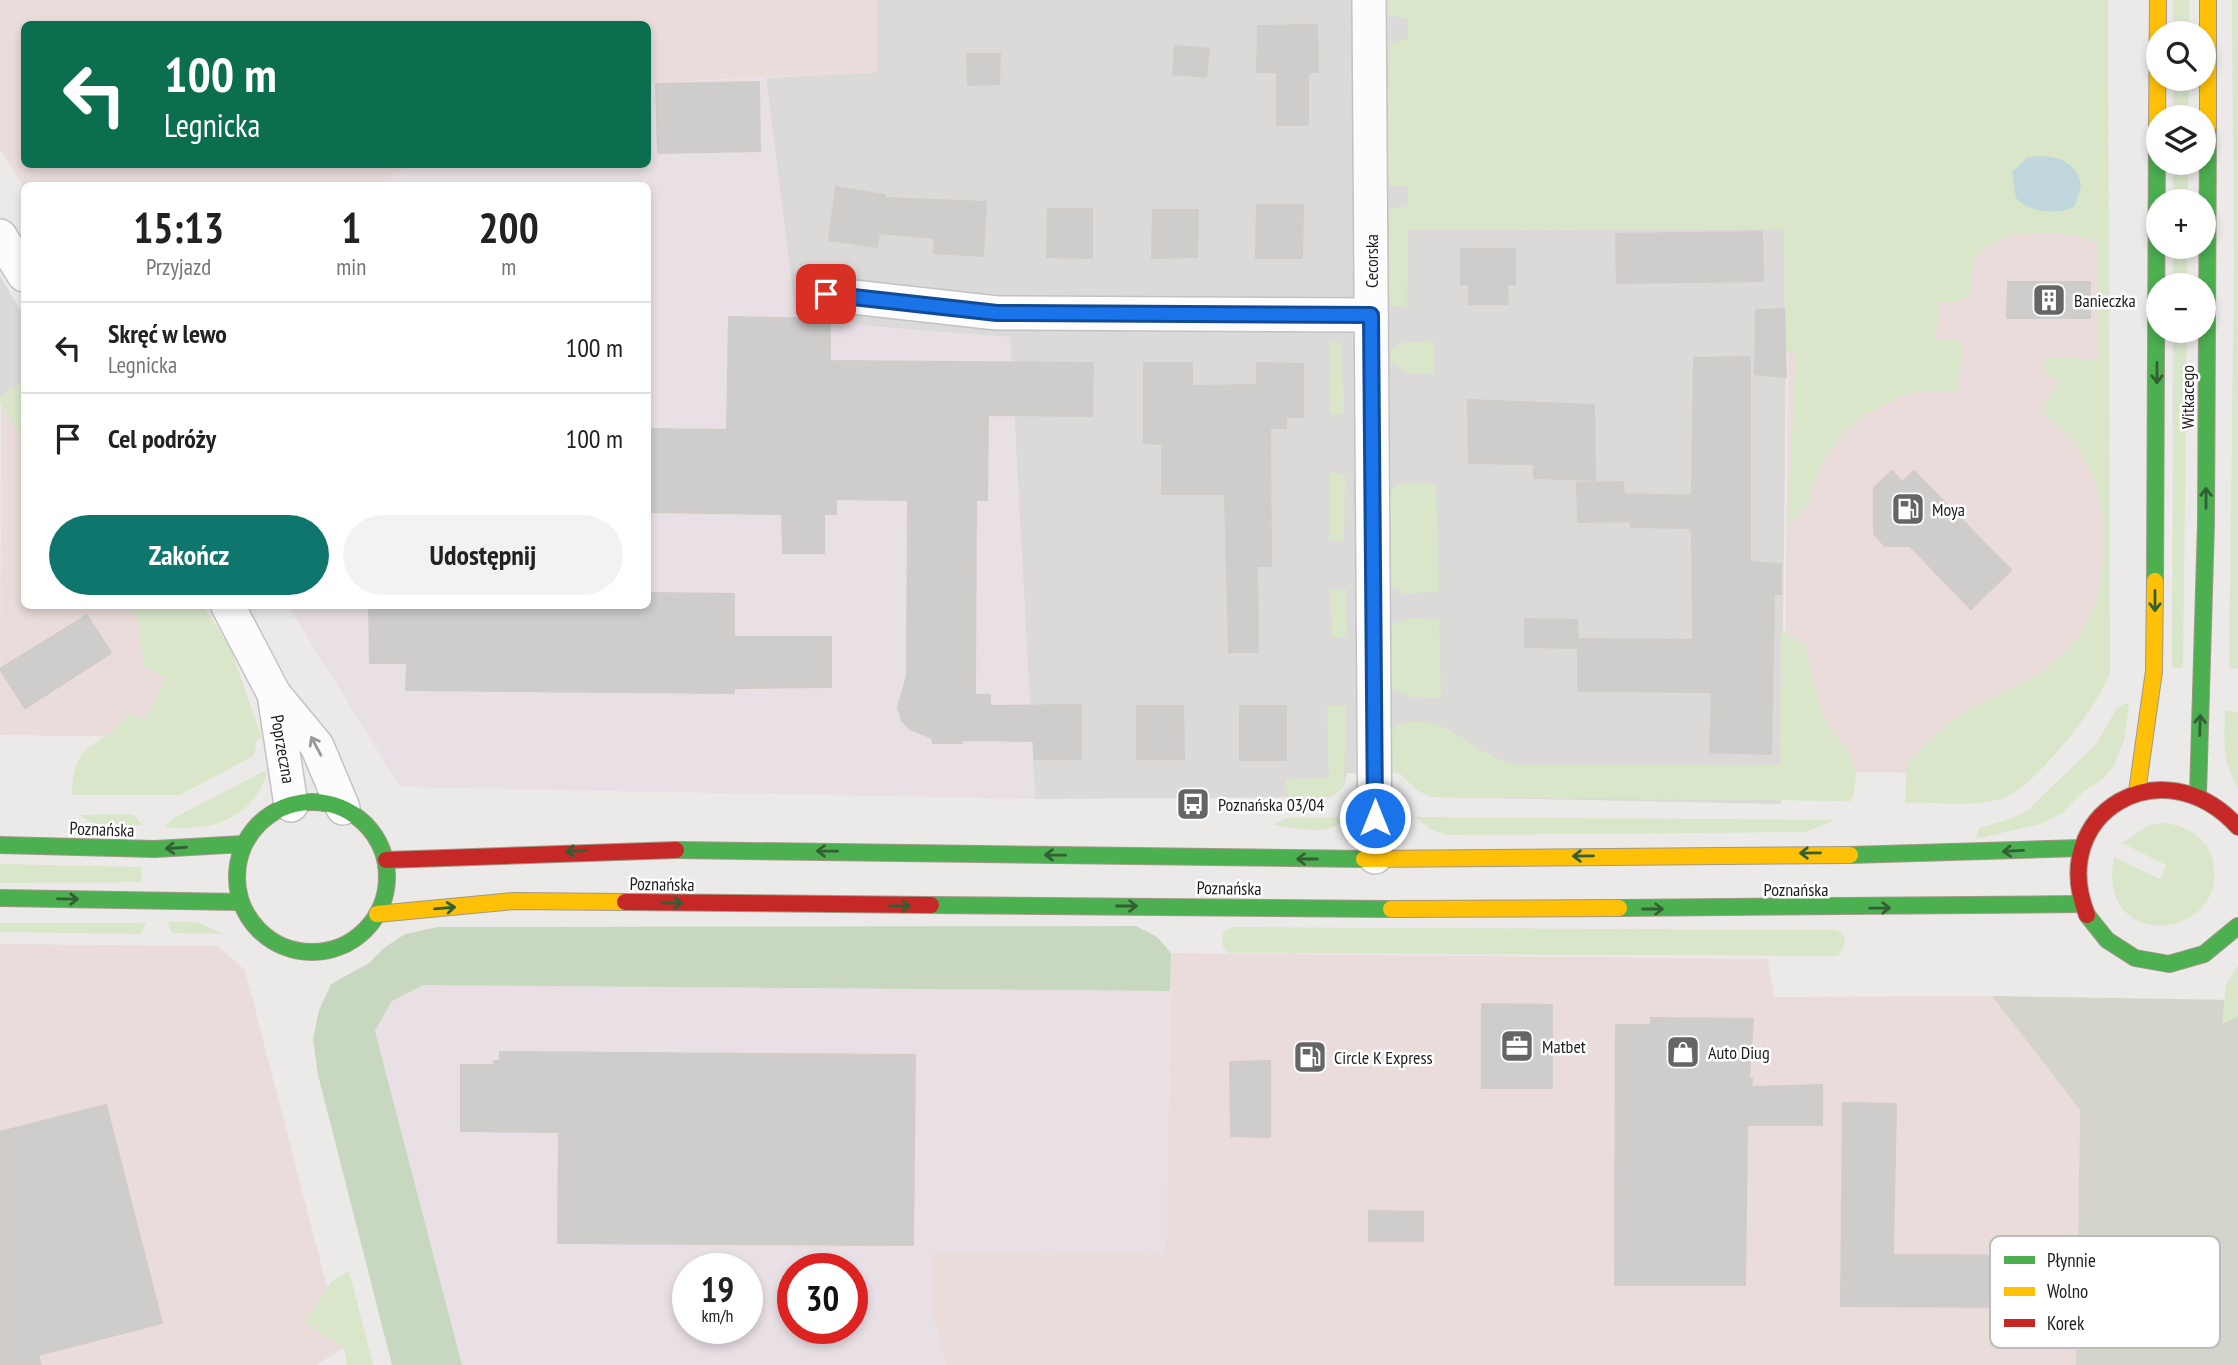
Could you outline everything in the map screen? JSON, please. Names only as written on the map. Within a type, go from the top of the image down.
[{"type":"main road","name":"Witkacego","points":[[2137,792],[2154,671],[2158,0]]},
{"type":"main road","name":"Witkacego","points":[[2198,794],[2206,523],[2208,0]]},
{"type":"main road","points":[[2238,827],[2224,810],[2198,794],[2168,788],[2137,792],[2113,804],[2094,824],[2081,848],[2077,876],[2081,904],[2101,936],[2115,949],[2141,961],[2167,964],[2193,960],[2211,952],[2238,926]]},
{"type":"main road","points":[[317,802],[342,808],[362,821],[377,839],[386,860],[387,888],[377,914],[363,932],[345,945],[323,952],[300,952],[275,943],[254,925],[240,902],[237,873],[244,844],[256,827],[272,813],[291,805],[317,802]]},
{"type":"main road","name":"Poznańska","points":[[0,845],[155,849],[244,844]]},
{"type":"main road","name":"Poznańska","points":[[386,860],[644,849],[1306,860],[1962,854],[2081,848]]},
{"type":"main road","points":[[0,898],[240,902]]},
{"type":"main road","name":"Poznańska","points":[[377,914],[514,901],[1326,909],[1871,908],[2047,902],[2081,904]]},
{"type":"street","name":"Cecorska","points":[[1369,0],[1375,858]]},
{"type":"street","points":[[0,236],[21,270]]},
{"type":"street","points":[[826,294],[997,313],[1371,315]]},
{"type":"street","name":"Poprzeczna","points":[[230,609],[274,694],[317,746],[342,808]]},
{"type":"street","name":"Poprzeczna","points":[[274,694],[291,805]]},
{"type":"shaded area","points":[[0,0],[877,0],[877,72],[651,83],[651,21],[21,21],[21,168],[406,168],[386,182],[21,183],[0,149]]},
{"type":"shaded area","points":[[877,0],[1408,0],[1408,230],[1784,229],[1786,377],[1781,804],[1432,797],[1418,791],[1399,772],[1347,773],[1344,786],[1331,797],[1035,799],[1010,338],[869,326],[795,311],[766,78],[877,72]]},
{"type":"shaded area","points":[[766,78],[795,311],[869,326],[1010,337],[1035,799],[400,787],[290,609],[651,609],[651,182],[386,182],[406,168],[651,168],[651,83]]},
{"type":"shaded area","points":[[2107,227],[2106,670],[2001,773],[1784,772],[1789,236]]},
{"type":"shaded area","points":[[0,276],[21,311],[21,383],[0,396]]},
{"type":"shaded area","points":[[1,395],[21,427],[21,609],[135,609],[184,686],[157,737],[0,735]]},
{"type":"shaded area","points":[[0,944],[218,946],[245,970],[327,1287],[305,1322],[344,1348],[316,1365],[0,1365]]},
{"type":"shaded area","points":[[1171,953],[1768,959],[1774,997],[1992,996],[2080,1110],[2078,1236],[1990,1236],[1990,1348],[2076,1348],[2076,1365],[946,1365],[931,1309],[931,1253],[1166,1254]]},
{"type":"shaded area","points":[[423,985],[1170,991],[1166,1254],[932,1253],[931,1309],[946,1365],[462,1365],[375,1031],[392,1001]]},
{"type":"shaded area","points":[[1992,996],[2238,1000],[2238,1365],[2076,1365],[2076,1348],[2220,1348],[2220,1236],[2078,1236],[2080,1110]]},
{"type":"green space","points":[[1387,0],[2108,0],[2110,672],[2094,704],[2080,724],[2047,764],[2014,793],[2001,799],[1966,804],[1905,803],[1907,764],[1962,714],[2050,666],[2080,634],[2097,597],[2103,553],[2102,510],[2098,493],[2086,462],[2077,448],[2067,434],[2040,411],[2060,382],[2044,372],[2045,357],[2099,360],[2098,243],[2068,235],[2031,233],[1997,241],[1984,250],[1974,263],[1970,295],[1960,301],[1939,301],[1935,340],[1959,340],[1962,344],[1959,391],[1921,391],[1901,396],[1865,415],[1845,431],[1827,454],[1811,489],[1810,501],[1788,525],[1796,352],[1785,352],[1784,229],[1408,230],[1407,307],[1389,305],[1389,209],[1408,206],[1408,187],[1388,186],[1389,42],[1408,39],[1408,19],[1387,15]]},
{"type":"green space","points":[[2173,0],[2189,0],[2189,21],[2173,21]]},
{"type":"green space","points":[[2232,0],[2238,0],[2238,669],[2229,668],[2234,262]]},
{"type":"green space","points":[[2173,91],[2189,91],[2188,105],[2173,105]]},
{"type":"green space","points":[[2173,175],[2188,175],[2188,189],[2173,189]]},
{"type":"green space","points":[[2173,259],[2187,259],[2187,273],[2173,273]]},
{"type":"green space","points":[[1329,339],[1338,342],[1342,348],[1344,414],[1330,415]]},
{"type":"green space","points":[[1434,341],[1434,374],[1407,373],[1390,362],[1391,348],[1401,343]]},
{"type":"green space","points":[[2173,343],[2187,343],[2183,668],[2172,668]]},
{"type":"green space","points":[[21,383],[21,436],[0,403],[0,396]]},
{"type":"green space","points":[[1329,471],[1345,475],[1344,541],[1329,541]]},
{"type":"green space","points":[[1401,483],[1436,483],[1439,591],[1405,594],[1390,587],[1390,497],[1391,489]]},
{"type":"green space","points":[[1346,589],[1347,637],[1332,638],[1330,590]]},
{"type":"green space","points":[[132,609],[205,609],[230,647],[262,738],[255,742],[253,756],[180,795],[72,795],[73,776],[83,753],[119,725],[128,713],[145,719],[166,678],[144,667],[138,619]]},
{"type":"green space","points":[[1412,618],[1439,620],[1441,698],[1410,697],[1388,687],[1389,625]]},
{"type":"green space","points":[[1781,629],[1804,644],[1821,708],[1852,761],[1855,785],[1851,801],[1432,797],[1418,791],[1399,773],[1390,772],[1389,730],[1408,723],[1425,722],[1440,726],[1500,760],[1517,765],[1780,765]]},
{"type":"green space","points":[[2129,704],[2124,740],[2113,767],[2103,779],[2084,791],[2062,813],[2043,823],[1976,839],[1979,828],[2010,819],[2028,810],[2097,743],[2117,708]]},
{"type":"green space","points":[[1346,705],[1344,786],[1331,797],[1290,799],[1284,788],[1286,779],[1329,778],[1327,706]]},
{"type":"green space","points":[[2225,711],[2238,712],[2238,788],[2227,760],[2224,741]]},
{"type":"green space","points":[[264,771],[267,773],[260,789],[240,812],[213,824],[198,827],[165,827],[172,819]]},
{"type":"green space","points":[[80,815],[135,816],[142,825],[102,825]]},
{"type":"green space","points":[[1346,817],[1332,828],[1322,830],[1274,825],[1285,818]]},
{"type":"green space","points":[[1415,817],[1836,820],[1805,832],[1447,835],[1430,829]]},
{"type":"green space","points":[[2165,823],[2186,829],[2198,836],[2208,847],[2214,883],[2204,905],[2187,919],[2165,925],[2143,923],[2125,911],[2114,889],[2114,857],[2160,879],[2166,865],[2122,843],[2149,825]]},
{"type":"green space","points":[[0,864],[141,867],[142,882],[0,883]]},
{"type":"green space","points":[[168,922],[197,922],[224,934],[175,933],[171,932]]},
{"type":"green space","points":[[0,923],[146,923],[140,934],[0,932]]},
{"type":"green space","points":[[1136,926],[1157,937],[1171,953],[1170,991],[423,985],[392,1001],[375,1031],[462,1365],[392,1365],[318,1075],[313,1039],[319,1010],[331,984],[369,963],[384,948],[405,934],[438,927]]},
{"type":"green space","points":[[1231,927],[1837,930],[1845,937],[1844,946],[1838,956],[1228,953],[1222,944],[1223,933]]},
{"type":"green space","points":[[2238,966],[2238,1017],[2222,1024],[2226,984]]},
{"type":"green space","points":[[349,1271],[373,1365],[347,1365],[344,1348],[304,1322],[331,1282]]},
{"type":"water","points":[[2038,156],[2066,162],[2075,171],[2081,185],[2075,206],[2061,211],[2044,211],[2028,207],[2016,198],[2012,172],[2027,158]]},
{"type":"building","points":[[1317,25],[1318,72],[1308,72],[1308,125],[1277,125],[1277,72],[1257,72],[1258,26]]},
{"type":"building","points":[[1175,46],[1209,49],[1206,77],[1173,74]]},
{"type":"building","points":[[967,54],[1000,54],[999,84],[968,85]]},
{"type":"building","points":[[759,82],[760,151],[658,153],[656,84]]},
{"type":"building","points":[[836,187],[885,195],[884,198],[986,202],[983,256],[934,253],[935,238],[879,233],[877,247],[829,240]]},
{"type":"building","points":[[1257,205],[1303,205],[1302,258],[1256,258]]},
{"type":"building","points":[[1048,209],[1092,209],[1092,258],[1047,257]]},
{"type":"building","points":[[1153,210],[1198,210],[1197,257],[1152,258]]},
{"type":"building","points":[[1762,232],[1763,281],[1617,283],[1616,234]]},
{"type":"building","points":[[1461,249],[1515,249],[1515,284],[1507,284],[1508,304],[1469,304],[1469,284],[1461,284]]},
{"type":"building","name":"Banieczka","points":[[2008,282],[2090,282],[2090,318],[2007,318]]},
{"type":"building","points":[[1784,309],[1786,377],[1755,374],[1756,310]]},
{"type":"building","points":[[729,317],[830,319],[830,361],[1093,363],[1092,416],[988,415],[987,500],[976,500],[975,695],[990,695],[990,706],[1081,705],[1081,759],[1034,759],[1034,741],[962,740],[962,743],[933,743],[932,738],[910,729],[902,721],[898,707],[907,676],[908,500],[836,499],[836,514],[824,514],[824,553],[783,553],[782,514],[651,512],[651,429],[727,430]]},
{"type":"building","points":[[1750,357],[1750,562],[1781,564],[1781,594],[1774,594],[1771,754],[1710,752],[1712,692],[1578,691],[1578,648],[1525,647],[1525,619],[1577,620],[1578,647],[1578,639],[1693,640],[1692,528],[1631,527],[1631,521],[1578,522],[1577,483],[1623,482],[1624,494],[1692,496],[1694,358]]},
{"type":"building","points":[[1144,363],[1192,363],[1192,386],[1257,385],[1257,363],[1303,364],[1303,417],[1286,417],[1286,428],[1270,428],[1271,566],[1257,566],[1258,652],[1229,652],[1225,494],[1162,494],[1162,444],[1144,443]]},
{"type":"building","points":[[1468,400],[1594,405],[1595,480],[1534,478],[1534,464],[1469,463]]},
{"type":"building","points":[[1892,471],[1902,482],[1914,471],[2011,570],[1971,609],[1910,546],[1885,546],[1874,534],[1874,488]]},
{"type":"building","points":[[651,593],[734,594],[734,637],[831,637],[831,687],[734,688],[734,693],[406,690],[407,663],[370,663],[369,609],[651,609]]},
{"type":"building","points":[[87,615],[111,653],[25,708],[0,669]]},
{"type":"building","points":[[1137,706],[1183,706],[1184,759],[1137,759]]},
{"type":"building","points":[[1240,706],[1286,706],[1286,760],[1240,760]]},
{"type":"building","name":"Matbet","points":[[1482,1004],[1552,1005],[1552,1088],[1482,1088]]},
{"type":"building","points":[[1651,1018],[1753,1019],[1749,1079],[1752,1079],[1751,1087],[1822,1085],[1822,1125],[1747,1125],[1745,1285],[1615,1285],[1616,1025],[1651,1025]]},
{"type":"building","points":[[500,1052],[915,1055],[913,1245],[558,1243],[559,1132],[461,1131],[461,1065],[494,1065],[494,1061],[500,1061]]},
{"type":"building","points":[[1270,1061],[1270,1137],[1231,1136],[1230,1062]]},
{"type":"building","points":[[1843,1103],[1896,1104],[1893,1255],[1990,1256],[1990,1307],[1841,1306]]},
{"type":"building","points":[[106,1105],[162,1323],[38,1355],[41,1365],[0,1365],[0,1132]]},
{"type":"building","points":[[1369,1211],[1423,1212],[1423,1241],[1369,1241]]},
{"type":"traffic: fast","points":[[2155,581],[2157,175]]},
{"type":"traffic: fast","points":[[2198,794],[2206,523],[2208,175]]},
{"type":"traffic: fast","points":[[312,802],[341,808],[365,824],[381,848],[387,877],[381,906],[365,930],[341,946],[312,952],[283,946],[259,930],[243,906],[237,877],[243,848],[259,824],[283,808],[312,802]]},
{"type":"traffic: fast","points":[[0,845],[155,849],[244,844]]},
{"type":"traffic: fast","points":[[1850,855],[2081,848]]},
{"type":"traffic: fast","points":[[676,850],[1364,859]]},
{"type":"traffic: fast","points":[[0,898],[240,902]]},
{"type":"traffic: fast","points":[[1619,908],[2081,904]]},
{"type":"traffic: fast","points":[[931,905],[1391,909]]},
{"type":"traffic: fast","points":[[2087,915],[2107,940],[2135,958],[2169,964],[2204,954],[2238,926]]},
{"type":"traffic: slow","points":[[2157,105],[2158,0]]},
{"type":"traffic: slow","points":[[2208,0],[2208,105]]},
{"type":"traffic: slow","points":[[2137,792],[2154,671],[2155,581]]},
{"type":"traffic: slow","points":[[1364,859],[1850,855]]},
{"type":"traffic: slow","points":[[377,914],[514,901],[625,902]]},
{"type":"traffic: slow","points":[[1391,909],[1619,908]]},
{"type":"traffic: jam","points":[[2087,915],[2079,879],[2083,847],[2097,820],[2119,802],[2146,791],[2177,791],[2208,803],[2238,827]]},
{"type":"traffic: jam","points":[[386,860],[676,850]]},
{"type":"traffic: jam","points":[[625,902],[931,905]]},
{"type":"place","name":"Banieczka","points":[[2049,300]]},
{"type":"place","name":"Moya","points":[[1908,509]]},
{"type":"place","name":"Poznańska 03/04","points":[[1193,804]]},
{"type":"place","name":"Matbet","points":[[1517,1046]]},
{"type":"place","name":"Auto Diug","points":[[1683,1052]]},
{"type":"place","name":"Circle K Express","points":[[1310,1057]]},
{"type":"route","points":[[826,294],[997,313],[1371,315],[1375,818]]}]
